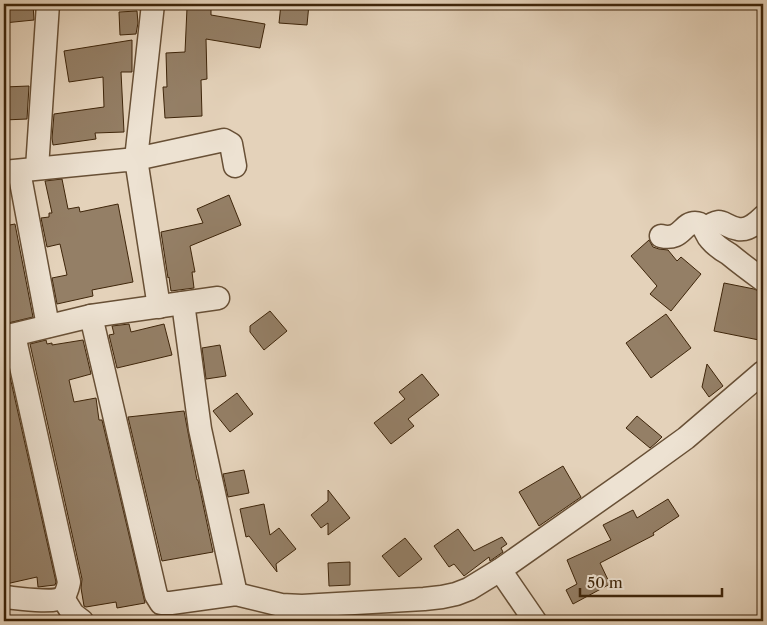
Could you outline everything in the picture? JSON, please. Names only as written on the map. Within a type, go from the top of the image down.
[{"type":"street","points":[[48,4],[20,170],[48,326]]},
{"type":"street","points":[[153,4],[136,159],[158,307]]},
{"type":"street","points":[[20,170],[136,159],[224,140],[231,144],[235,166]]},
{"type":"street","points":[[705,229],[711,224],[723,222],[740,230],[748,228],[763,218]]},
{"type":"street","points":[[661,236],[667,238],[674,237],[694,223],[699,224],[705,229],[707,235],[715,244],[763,280]]},
{"type":"street","points":[[4,597],[54,601],[63,598],[68,590],[69,582],[9,336],[91,316],[218,298]]},
{"type":"street","points":[[183,303],[200,430],[236,594]]},
{"type":"street","points":[[91,316],[156,595],[161,603],[171,604],[236,594],[281,605],[302,606],[433,598],[456,594],[469,589],[500,570],[686,438],[763,372]]},
{"type":"street","points":[[500,570],[534,621]]},
{"type":"street","points":[[63,598],[73,614],[82,621]]},
{"type":"building","points":[[4,4],[33,4],[34,20],[4,23]]},
{"type":"building","points":[[281,4],[309,4],[307,25],[279,23]]},
{"type":"building","points":[[187,8],[211,9],[211,15],[265,24],[260,48],[206,39],[207,79],[201,80],[202,116],[165,118],[163,87],[167,87],[166,53],[185,52]]},
{"type":"building","points":[[137,11],[138,23],[136,34],[120,35],[119,12]]},
{"type":"building","points":[[132,40],[132,72],[121,72],[124,132],[95,133],[96,139],[53,145],[54,114],[104,107],[103,77],[69,82],[64,51]]},
{"type":"building","points":[[29,86],[27,119],[4,120],[4,87]]},
{"type":"building","points":[[62,179],[68,209],[79,207],[80,212],[118,204],[133,282],[92,290],[93,296],[57,304],[52,278],[67,275],[60,244],[47,247],[41,218],[49,217],[49,213],[52,213],[45,181]]},
{"type":"building","points":[[229,195],[241,225],[190,246],[195,272],[192,272],[194,288],[171,291],[161,232],[203,223],[197,209]]},
{"type":"building","points":[[15,224],[33,317],[4,324],[4,226]]},
{"type":"building","points":[[649,240],[653,247],[668,250],[677,261],[681,257],[701,274],[671,311],[650,294],[657,286],[631,256]]},
{"type":"building","points":[[724,283],[754,289],[763,293],[763,321],[759,340],[714,331]]},
{"type":"building","points":[[270,311],[287,331],[264,350],[250,332],[250,326]]},
{"type":"building","points":[[666,314],[691,348],[651,378],[626,343]]},
{"type":"building","points":[[129,324],[131,332],[164,324],[172,355],[117,368],[109,335],[114,334],[112,326]]},
{"type":"building","points":[[46,340],[47,344],[52,343],[52,345],[83,340],[91,374],[69,380],[74,402],[96,398],[99,420],[102,420],[145,603],[117,608],[116,602],[84,606],[81,588],[82,579],[30,344]]},
{"type":"building","points":[[220,345],[226,376],[206,379],[202,348]]},
{"type":"building","points":[[4,350],[56,582],[55,585],[38,587],[37,577],[6,584],[4,573]]},
{"type":"building","points":[[707,364],[723,386],[709,397],[702,387]]},
{"type":"building","points":[[422,374],[439,395],[408,419],[414,426],[391,444],[374,423],[405,399],[399,392]]},
{"type":"building","points":[[237,393],[253,414],[230,432],[213,411]]},
{"type":"building","points":[[184,411],[213,552],[162,561],[128,417]]},
{"type":"building","points":[[637,416],[662,437],[650,448],[626,428]]},
{"type":"building","points":[[563,466],[581,497],[539,526],[519,492]]},
{"type":"building","points":[[244,470],[249,493],[228,497],[223,474]]},
{"type":"building","points":[[328,490],[350,518],[328,535],[328,523],[321,528],[311,515],[328,501]]},
{"type":"building","points":[[668,499],[679,516],[653,533],[654,535],[600,563],[610,584],[573,604],[566,590],[577,584],[567,560],[611,540],[603,525],[633,510],[637,518]]},
{"type":"building","points":[[264,504],[270,535],[279,528],[296,549],[276,564],[277,572],[249,536],[246,537],[240,509]]},
{"type":"building","points":[[458,529],[474,551],[502,537],[507,544],[501,548],[503,552],[490,561],[489,557],[464,576],[454,564],[449,567],[434,546]]},
{"type":"building","points":[[405,538],[422,559],[399,577],[382,556]]},
{"type":"building","points":[[350,562],[350,585],[329,586],[328,563]]}]
